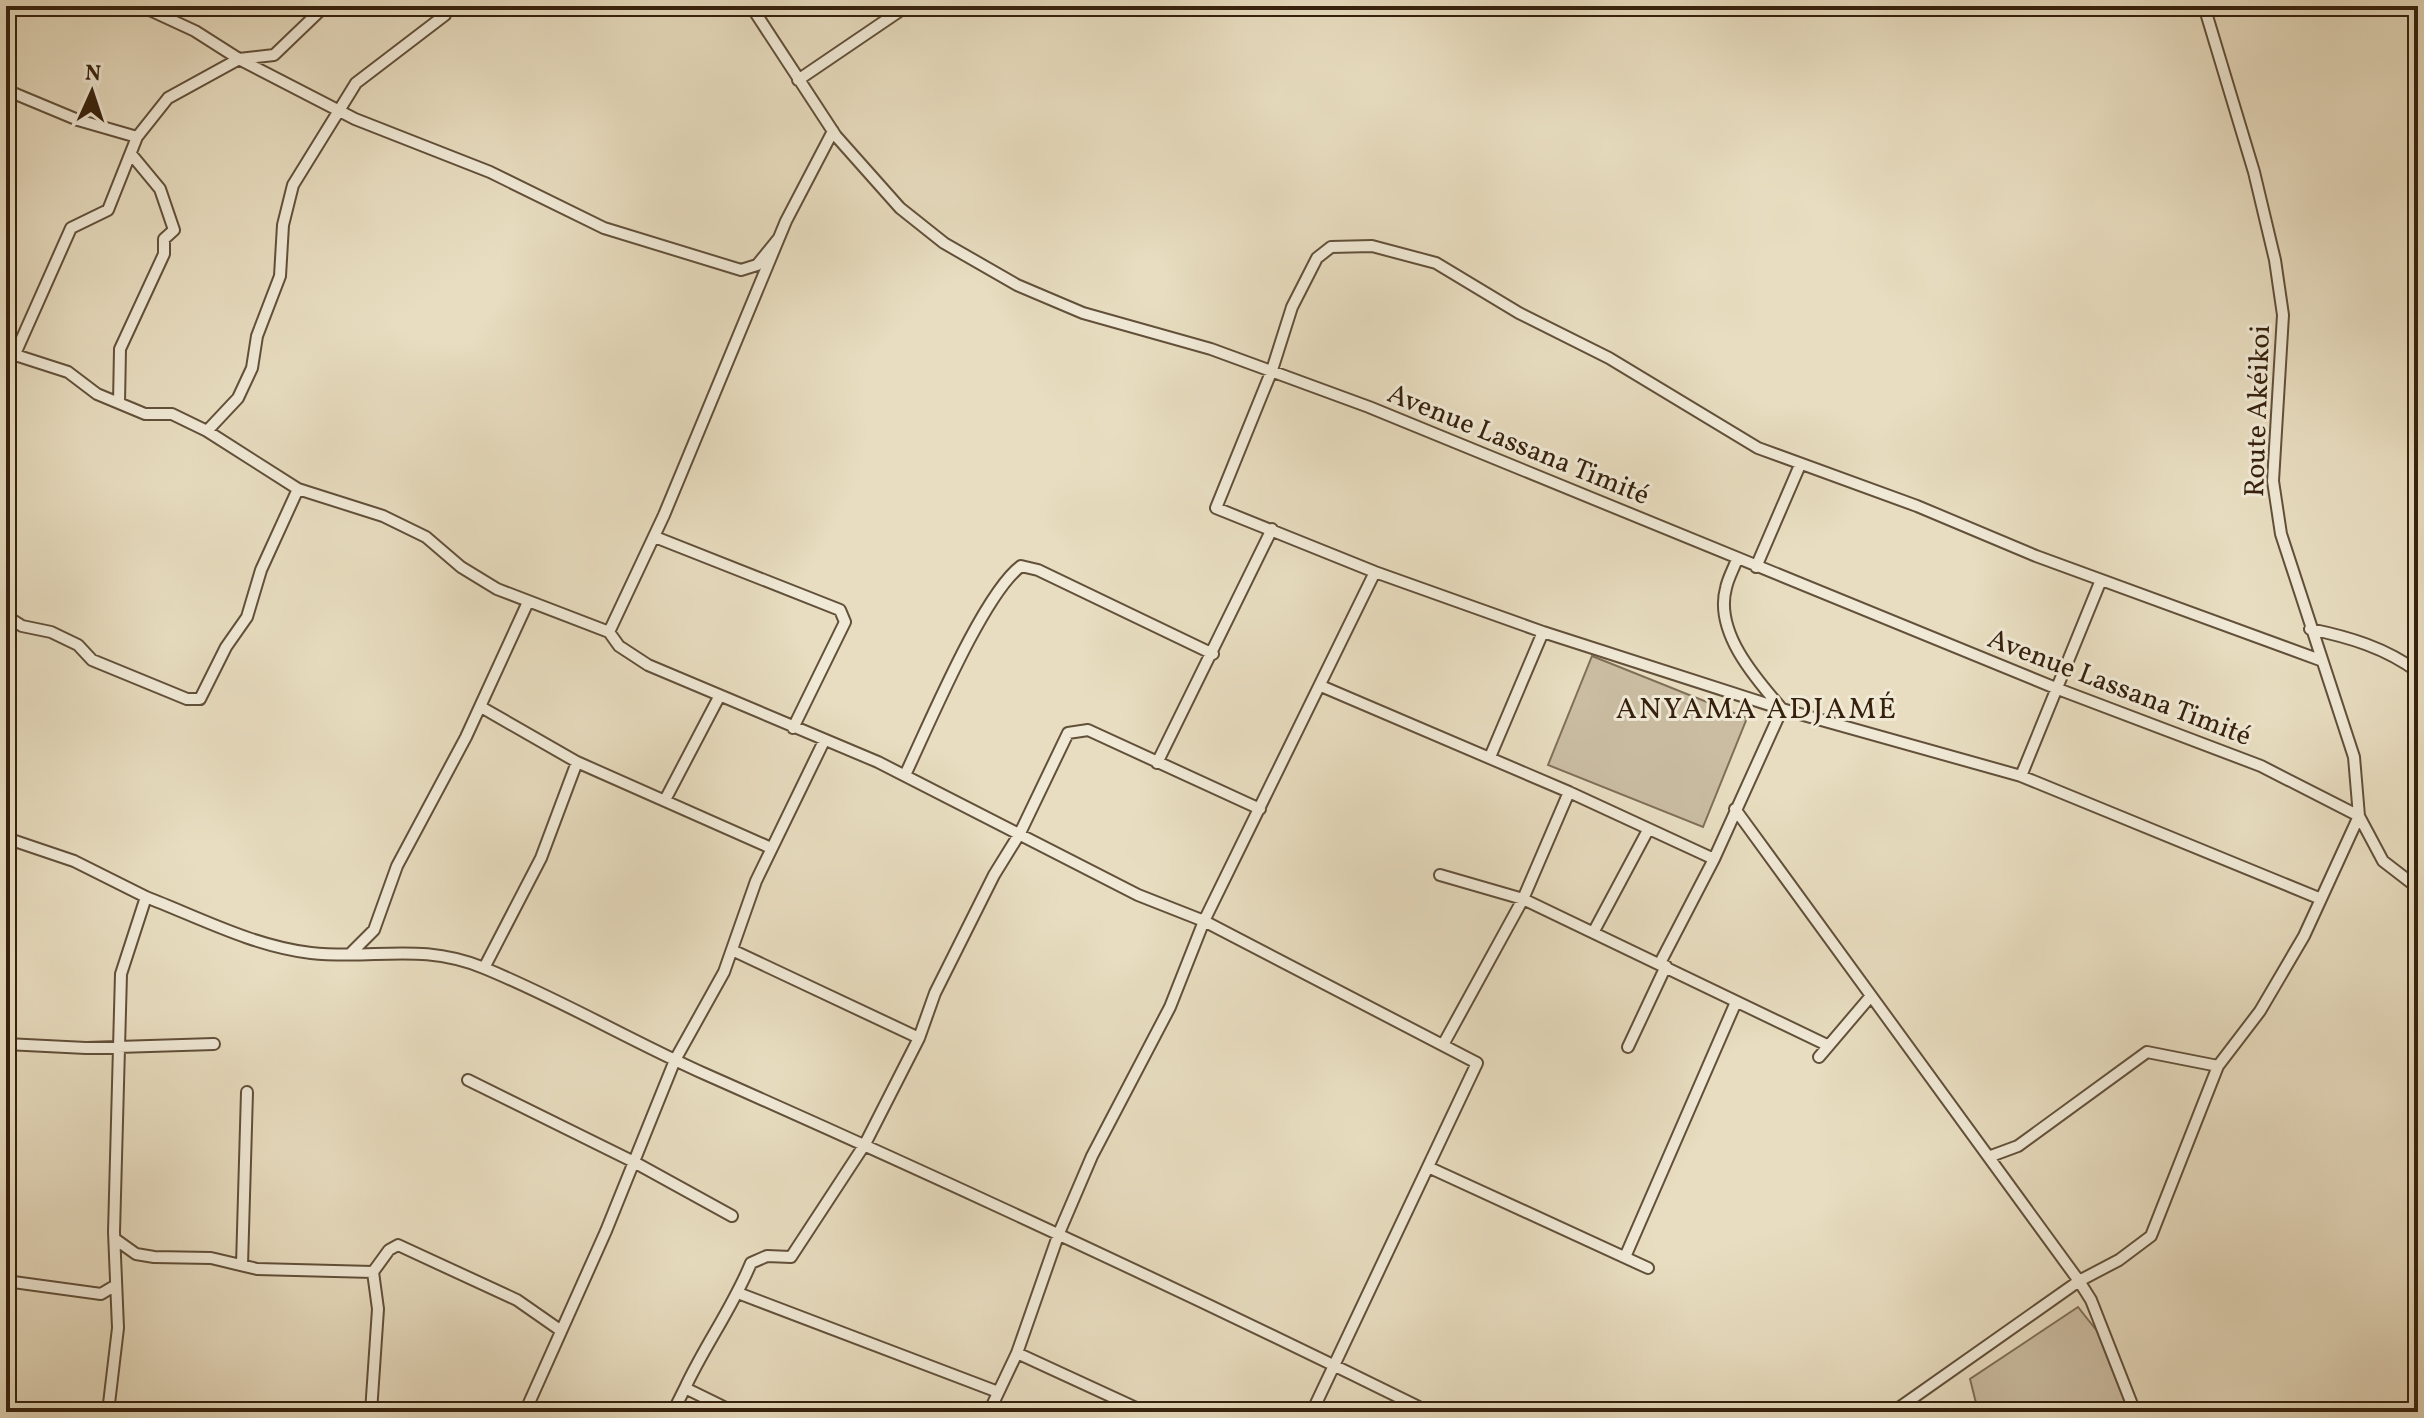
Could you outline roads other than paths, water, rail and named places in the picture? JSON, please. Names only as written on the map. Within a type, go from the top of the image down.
[{"type":"street","points":[[141,6],[195,31],[239,59],[340,112],[490,172],[604,228],[729,267],[750,269],[779,238]]},
{"type":"street","points":[[325,6],[274,55],[239,59],[168,98],[137,137],[108,210],[71,228],[9,355],[68,372],[97,394],[145,414],[172,414],[207,431],[298,489],[383,516],[426,537],[477,578],[528,602],[609,632],[632,657],[905,775],[1138,895],[1204,921],[1444,1043],[1477,1063],[1312,1412]]},
{"type":"street","name":"Avenue Lassana Timité","points":[[751,6],[833,131],[900,208],[944,243],[989,270],[1083,313],[1166,335],[1272,370],[2058,689],[2261,766],[2359,816]]},
{"type":"street","points":[[798,80],[907,6]]},
{"type":"street","name":"Route Akéikoi","points":[[2204,6],[2254,172],[2275,260],[2283,315],[2273,481],[2281,534],[2354,757],[2359,816],[2383,861],[2418,888]]},
{"type":"street","points":[[207,431],[238,398],[252,368],[257,336],[280,276],[283,225],[293,185],[356,83],[445,15]]},
{"type":"street","points":[[6,90],[50,110],[137,137]]},
{"type":"street","points":[[609,632],[655,537],[749,317],[779,238],[814,163],[833,131]]},
{"type":"street","points":[[119,403],[120,349],[164,254],[164,239],[174,230],[160,189],[131,154]]},
{"type":"street","points":[[2320,660],[2101,580],[1917,506],[1758,448],[1609,358],[1519,313],[1436,263],[1372,246],[1343,245],[1322,252],[1292,307],[1272,370],[1216,508],[1375,572],[1543,632],[1782,709],[2021,776],[2321,899]]},
{"type":"street","points":[[1756,567],[1800,465]]},
{"type":"street","points":[[6,616],[22,626],[51,632],[78,645],[92,660],[187,699],[200,699],[226,647],[247,617],[261,570],[298,489]]},
{"type":"street","points":[[1157,763],[1272,529]]},
{"type":"street","points":[[655,537],[840,610],[844,615],[845,622],[829,658],[793,728]]},
{"type":"street","points":[[1737,559],[1725,590],[1727,621],[1754,677],[1782,709]]},
{"type":"street","points":[[905,775],[987,609],[1012,573],[1021,566],[1038,570],[1213,654]]},
{"type":"street","points":[[989,1412],[1017,1353],[1059,1233],[1092,1156],[1170,1007],[1204,921],[1375,572]]},
{"type":"street","points":[[2021,776],[2101,580]]},
{"type":"street","points":[[351,953],[374,930],[397,866],[481,707],[528,602]]},
{"type":"street","points":[[2310,629],[2354,639],[2403,661],[2418,672]]},
{"type":"street","points":[[1490,757],[1543,632]]},
{"type":"street","points":[[1321,686],[1490,757],[1714,859]]},
{"type":"street","points":[[665,800],[719,697]]},
{"type":"street","points":[[481,707],[577,762],[771,848]]},
{"type":"street","points":[[1628,1047],[1663,964],[1782,709]]},
{"type":"street","points":[[673,1412],[751,1263],[767,1256],[791,1257],[865,1144],[919,1038],[935,993],[994,875],[1020,833],[1068,733],[1088,730],[1260,809]]},
{"type":"street","points":[[525,1412],[675,1060],[714,995],[771,848],[824,741]]},
{"type":"street","points":[[484,968],[541,858],[577,762]]},
{"type":"street","points":[[1444,1043],[1523,899],[1569,792]]},
{"type":"street","points":[[1735,809],[1870,997],[1991,1156],[2079,1281],[2091,1300],[2135,1412]]},
{"type":"street","points":[[1893,1412],[2079,1281],[2119,1260],[2151,1236],[2218,1066],[2260,1011],[2304,936],[2359,816]]},
{"type":"street","points":[[1594,931],[1648,830]]},
{"type":"street","points":[[6,838],[74,861],[146,897],[215,926],[276,946],[315,953],[408,951],[445,955],[484,968],[675,1060],[1059,1233],[1429,1412]]},
{"type":"street","points":[[1440,875],[1523,899],[1827,1045]]},
{"type":"street","points":[[108,1412],[118,1328],[115,1239],[121,974],[146,897]]},
{"type":"street","points":[[732,950],[919,1038]]},
{"type":"street","points":[[1819,1057],[1870,997]]},
{"type":"street","points":[[1625,1257],[1736,1002]]},
{"type":"street","points":[[6,1156],[7,1044],[86,1048],[214,1044]]},
{"type":"street","points":[[1991,1156],[2018,1146],[2147,1052],[2218,1066]]},
{"type":"street","points":[[468,1080],[634,1162],[732,1216]]},
{"type":"street","points":[[242,1265],[247,1092]]},
{"type":"street","points":[[1428,1167],[1648,1268]]},
{"type":"street","points":[[115,1239],[145,1256],[211,1258],[257,1269],[373,1272]]},
{"type":"street","points":[[371,1412],[378,1309],[373,1272],[389,1250],[398,1245],[517,1300],[560,1330]]},
{"type":"street","points":[[6,1281],[101,1294],[116,1285]]},
{"type":"street","points":[[738,1293],[998,1392]]},
{"type":"street","points":[[1017,1353],[1145,1412]]},
{"type":"street","points":[[685,1388],[734,1412]]},
{"type":"district","name":"ANYAMA ADJAMÉ","points":[[1757,708]]}]
